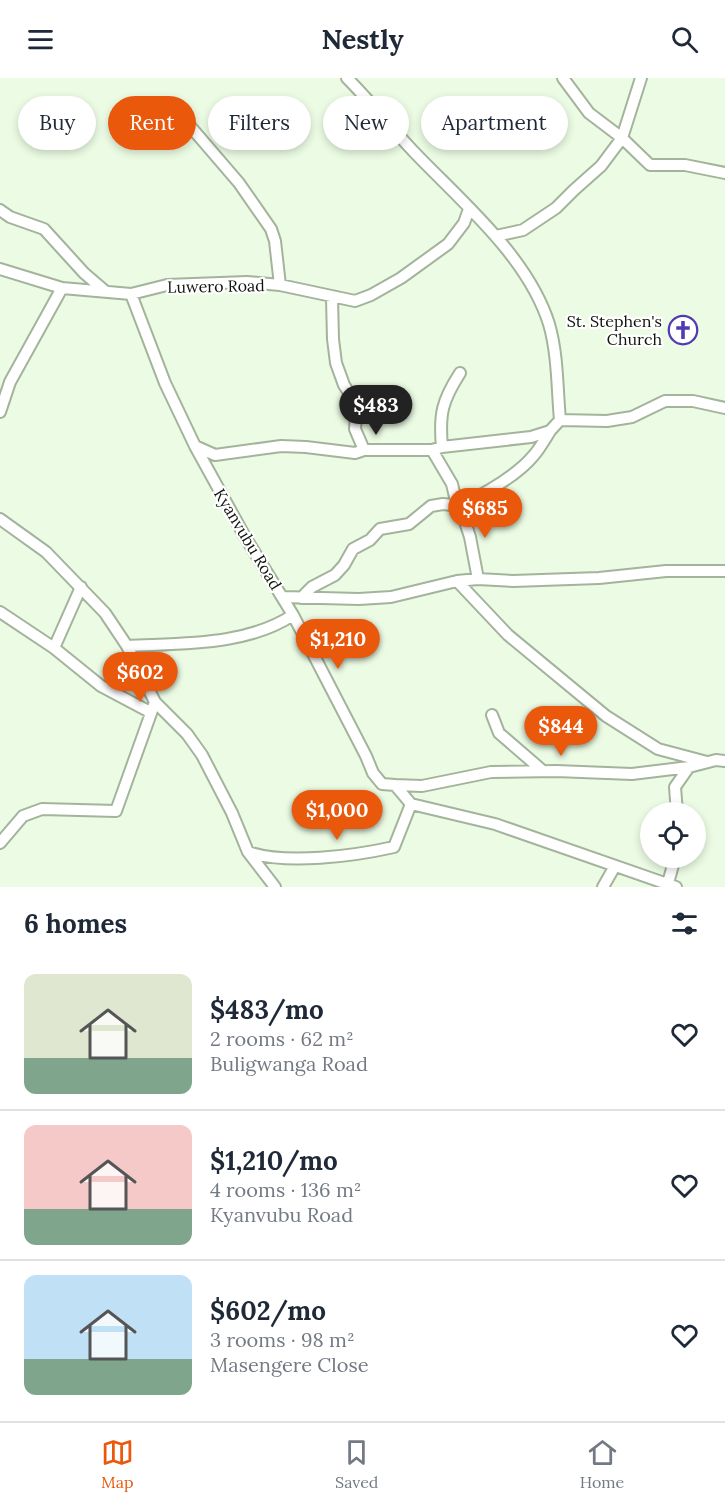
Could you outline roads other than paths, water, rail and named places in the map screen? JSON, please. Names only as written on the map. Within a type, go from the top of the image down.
[{"type":"street","points":[[301,598],[312,587],[335,575],[353,549],[370,540],[380,529],[408,524],[431,506],[443,504],[460,506],[486,494],[534,455],[560,420],[558,381],[548,323],[535,292],[496,236],[416,155],[347,78]]},
{"type":"street","points":[[563,78],[590,113],[622,138],[650,165],[685,165],[725,173]]},
{"type":"street","points":[[496,236],[523,230],[556,208],[601,166],[622,138],[641,78]]},
{"type":"street","points":[[196,133],[239,183],[271,229],[275,241],[279,285]]},
{"type":"street","name":"Luwero Road","points":[[0,270],[62,288],[131,294],[167,285],[247,282],[279,285],[332,298],[355,301],[401,278],[447,244],[464,223],[469,209]]},
{"type":"street","points":[[0,210],[10,217],[44,229],[84,273],[105,291]]},
{"type":"street","points":[[0,412],[9,382],[62,288]]},
{"type":"street","name":"Kyanvubu Road","points":[[131,294],[165,383],[195,446],[244,535],[293,615],[373,772],[382,784],[395,785],[411,804]]},
{"type":"street","points":[[332,298],[336,363],[344,385],[357,405],[355,429],[364,450]]},
{"type":"street","points":[[460,373],[446,395],[437,448],[470,537],[478,579]]},
{"type":"street","points":[[560,420],[608,422],[632,417],[665,401],[693,401],[725,408]]},
{"type":"street","points":[[195,446],[215,455],[281,446],[355,453],[364,450],[437,448],[531,437],[550,431]]},
{"type":"street","points":[[0,519],[46,552],[105,613],[127,646],[153,707],[116,811],[42,809],[23,816],[0,843]]},
{"type":"street","points":[[283,597],[391,597],[457,581],[478,579],[513,581],[599,578],[666,571],[725,571]]},
{"type":"street","points":[[457,581],[508,634],[606,717],[658,749],[708,762]]},
{"type":"street","points":[[54,648],[81,587]]},
{"type":"street","points":[[0,612],[54,648],[100,686],[153,707],[187,734],[202,755],[232,813],[248,852],[275,887]]},
{"type":"street","points":[[127,646],[219,639],[252,633],[274,627],[293,615]]},
{"type":"street","points":[[492,714],[500,733],[543,771]]},
{"type":"street","points":[[395,785],[423,786],[491,772],[632,774],[725,761]]},
{"type":"street","points":[[676,802],[675,787],[689,767]]},
{"type":"street","points":[[248,852],[260,856],[288,858],[377,851],[394,847],[411,804],[495,824],[672,885],[674,868]]},
{"type":"street","points":[[603,887],[615,867]]},
{"type":"place","name":"St. Stephen's Church","points":[[683,330]]}]
